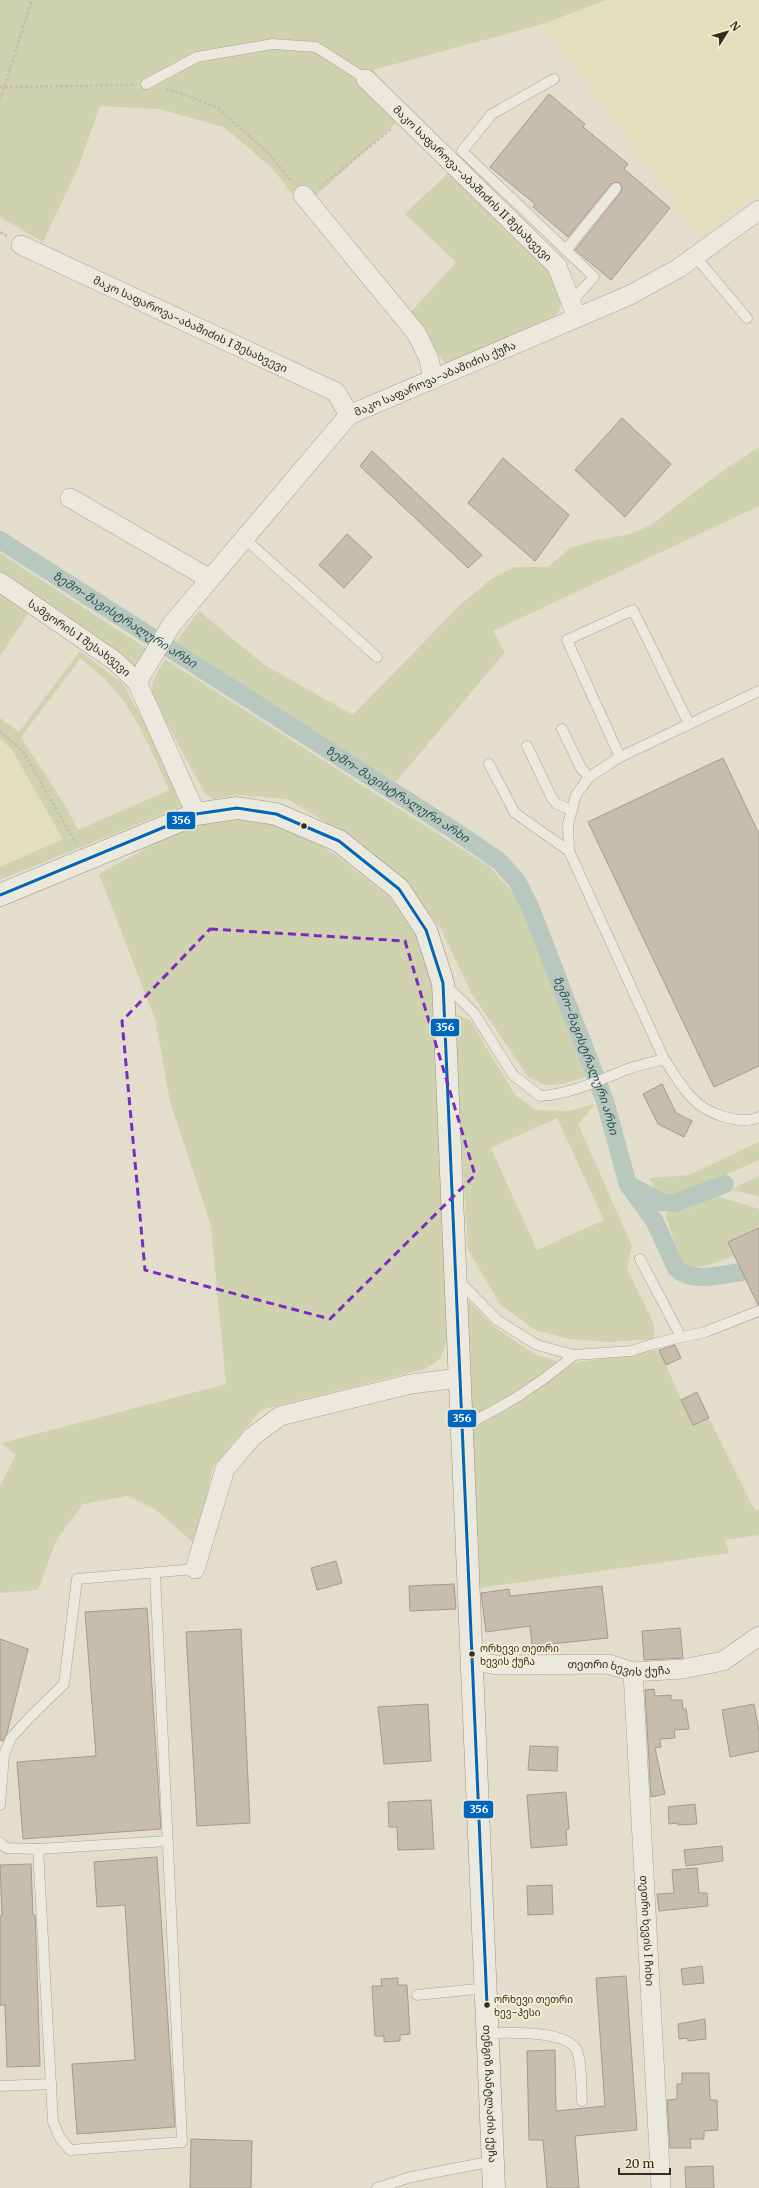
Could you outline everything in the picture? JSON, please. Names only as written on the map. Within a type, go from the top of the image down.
[{"type":"street","name":"მაკო საფაროვა-აბაშიძის II შესახვევი","points":[[366,79],[557,266],[574,310]]},
{"type":"street","points":[[304,197],[417,334],[429,359],[433,380]]},
{"type":"street","name":"მაკო საფაროვა-აბაშიძის ქუჩა","points":[[137,682],[172,624],[348,415],[433,380],[574,310],[630,295],[678,268],[759,210]]},
{"type":"street","name":"მაკო საფაროვა-აბაშიძის I შესახვევი","points":[[21,245],[336,392],[348,415]]},
{"type":"street","points":[[70,498],[210,579]]},
{"type":"street","name":"სამგორის I შესახვევი","points":[[0,582],[114,661],[137,682],[196,814]]},
{"type":"street","name":"თენგიზ ჩანტლაძის ქუჩა","points":[[0,895],[196,814],[237,808],[276,814],[339,841],[399,889],[426,930],[443,983],[457,1279],[459,1378],[487,1988],[494,2188]]},
{"type":"street","points":[[195,1569],[225,1469],[252,1437],[280,1416],[411,1384],[459,1378]]},
{"type":"street","name":"თეთრი ხევის ქუჩა","points":[[472,1660],[496,1665],[608,1664],[633,1672],[683,1669],[723,1660],[759,1636]]},
{"type":"street","name":"თეთრი ხევის I ჩიხი","points":[[633,1672],[661,2188]]},
{"type":"lane","points":[[146,84],[197,57],[273,44],[316,47],[366,79]]},
{"type":"lane","points":[[554,79],[492,114],[462,151],[594,277],[574,310]]},
{"type":"lane","points":[[566,250],[616,188]]},
{"type":"lane","points":[[695,256],[747,318]]},
{"type":"lane","points":[[244,538],[377,657]]},
{"type":"lane","points":[[620,757],[567,640],[633,610],[689,724]]},
{"type":"lane","points":[[759,691],[620,757],[590,777],[576,796],[568,824],[568,851],[664,1059],[692,1098],[708,1110],[736,1120],[754,1119],[759,1117]]},
{"type":"lane","points":[[562,729],[581,768],[590,777]]},
{"type":"lane","points":[[527,746],[552,798],[557,804],[572,810]]},
{"type":"lane","points":[[489,764],[515,813],[568,851]]},
{"type":"lane","points":[[443,983],[474,1013],[513,1075],[540,1096],[557,1095],[572,1091],[626,1070],[664,1059]]},
{"type":"lane","points":[[640,1259],[681,1337]]},
{"type":"lane","points":[[457,1279],[497,1320],[537,1345],[574,1355],[631,1351],[705,1332],[759,1311]]},
{"type":"lane","points":[[461,1427],[494,1411],[539,1384],[574,1355]]},
{"type":"lane","points":[[0,1805],[4,1755],[11,1738],[64,1684],[76,1579],[195,1569]]},
{"type":"lane","points":[[38,1849],[53,2122],[60,2138],[70,2150],[182,2142],[155,1573]]},
{"type":"lane","points":[[0,1842],[6,1848],[38,1849],[168,1841]]},
{"type":"lane","points":[[417,1995],[487,1988]]},
{"type":"lane","points":[[488,2033],[530,2034],[558,2038],[570,2042],[576,2050],[582,2101]]},
{"type":"lane","points":[[0,2086],[51,2084]]},
{"type":"lane","points":[[377,2188],[411,2177],[493,2161]]},
{"type":"path","points":[[0,100],[32,0]]},
{"type":"path","points":[[0,87],[146,84],[183,94],[218,108],[268,152],[304,197],[405,117]]},
{"type":"path","points":[[0,731],[24,753],[85,860]]},
{"type":"highlighted area","points":[[210,929],[405,941],[475,1175],[330,1319],[145,1270],[122,1021]]},
{"type":"shaded area","points":[[606,0],[759,0],[759,194],[701,237],[543,24]]},
{"type":"shaded area","points":[[0,738],[12,750],[63,839],[0,867]]},
{"type":"green space","points":[[0,0],[606,0],[543,24],[373,70],[412,113],[399,120],[303,208],[272,168],[224,127],[159,109],[100,106],[78,168],[43,242],[0,217]]},
{"type":"green space","points":[[448,173],[551,271],[562,297],[559,312],[542,327],[446,365],[411,312],[456,262],[405,214]]},
{"type":"green space","points":[[759,447],[759,506],[493,631],[505,652],[396,782],[175,643],[199,611],[263,664],[353,715],[461,604],[491,579],[514,567],[548,567],[570,548],[597,540],[630,534],[651,525],[721,472]]},
{"type":"green space","points":[[0,553],[146,648],[136,666],[127,668],[0,574]]},
{"type":"green space","points":[[0,593],[29,613],[0,656]]},
{"type":"green space","points":[[80,651],[123,684],[150,733],[185,805],[0,880],[0,867],[63,839],[12,750],[0,738],[0,718],[19,732]],"holes":[[[80,659],[111,685],[134,717],[144,734],[169,790],[78,830],[66,807],[21,737]]]},
{"type":"green space","points":[[165,659],[490,867],[518,898],[586,1077],[563,1084],[545,1085],[528,1077],[472,994],[441,929],[405,883],[359,842],[287,799],[237,795],[213,799],[205,794],[151,694],[154,678]]},
{"type":"green space","points":[[242,817],[274,823],[333,853],[390,897],[419,938],[433,980],[447,1340],[440,1359],[425,1369],[261,1410],[213,1467],[196,1545],[156,1510],[128,1496],[83,1504],[56,1541],[38,1590],[0,1593],[0,1486],[16,1455],[2,1443],[226,1384],[211,1226],[170,1101],[155,1019],[99,874],[198,820]]},
{"type":"green space","points":[[454,1014],[470,1020],[515,1095],[536,1110],[568,1111],[595,1104],[578,1124],[632,1246],[627,1269],[654,1324],[654,1339],[610,1342],[569,1339],[535,1330],[500,1304],[468,1250]],"holes":[[[557,1118],[604,1220],[537,1250],[491,1148]]]},
{"type":"green space","points":[[759,1142],[759,1160],[675,1197],[656,1192],[649,1178],[689,1175]]},
{"type":"green space","points":[[759,1176],[759,1196],[730,1190]]},
{"type":"green space","points":[[714,1195],[759,1209],[759,1244],[714,1263],[695,1268],[687,1268],[681,1261],[665,1214],[673,1210],[687,1209]]},
{"type":"green space","points":[[468,1300],[496,1328],[534,1354],[565,1364],[659,1350],[693,1425],[709,1418],[755,1511],[759,1509],[759,1535],[725,1540],[729,1553],[473,1589]]},
{"type":"building","points":[[549,94],[585,124],[583,127],[628,164],[624,169],[670,208],[611,280],[575,250],[621,192],[622,189],[620,183],[617,182],[611,184],[568,237],[533,207],[535,204],[490,167]]},
{"type":"building","points":[[622,418],[671,464],[625,517],[575,470]]},
{"type":"building","points":[[372,451],[482,555],[468,568],[360,466]]},
{"type":"building","points":[[503,458],[569,515],[535,561],[468,503]]},
{"type":"building","points":[[347,534],[372,557],[344,588],[319,565]]},
{"type":"building","points":[[723,758],[759,834],[759,1066],[714,1087],[588,822]]},
{"type":"building","points":[[662,1084],[676,1113],[692,1121],[684,1137],[658,1124],[643,1094]]},
{"type":"building","points":[[759,1228],[759,1305],[758,1305],[728,1242]]},
{"type":"building","points":[[675,1345],[681,1358],[666,1365],[659,1350]]},
{"type":"building","points":[[697,1392],[709,1418],[693,1425],[681,1400]]},
{"type":"building","points":[[336,1561],[342,1583],[317,1590],[311,1568]]},
{"type":"building","points":[[454,1584],[456,1609],[410,1611],[409,1586]]},
{"type":"building","points":[[602,1586],[608,1638],[532,1646],[530,1626],[486,1632],[481,1593],[509,1589],[510,1596]]},
{"type":"building","points":[[147,1608],[161,1829],[23,1839],[17,1762],[96,1756],[85,1612]]},
{"type":"building","points":[[680,1628],[683,1658],[644,1660],[642,1631]]},
{"type":"building","points":[[241,1629],[250,1823],[197,1826],[186,1632]]},
{"type":"building","points":[[0,1639],[28,1649],[7,1733],[3,1741],[0,1740]]},
{"type":"building","points":[[654,1689],[655,1696],[671,1695],[671,1700],[682,1700],[683,1709],[686,1709],[689,1729],[674,1730],[675,1738],[660,1739],[661,1747],[655,1748],[665,1794],[651,1797],[645,1690]]},
{"type":"building","points":[[428,1704],[431,1761],[384,1764],[378,1707]]},
{"type":"building","points":[[754,1704],[759,1731],[759,1751],[730,1757],[722,1710]]},
{"type":"building","points":[[530,1746],[558,1747],[557,1771],[528,1770]]},
{"type":"building","points":[[566,1792],[569,1829],[566,1830],[567,1845],[531,1848],[527,1795]]},
{"type":"building","points":[[431,1800],[434,1849],[398,1850],[397,1827],[389,1827],[388,1802]]},
{"type":"building","points":[[695,1804],[697,1824],[669,1824],[668,1807]]},
{"type":"building","points":[[722,1846],[723,1861],[686,1866],[684,1850]]},
{"type":"building","points":[[157,1857],[175,2127],[77,2134],[72,2064],[135,2060],[125,1905],[97,1907],[94,1862]]},
{"type":"building","points":[[31,1864],[33,1915],[35,1915],[40,2066],[7,2067],[5,2005],[0,2005],[0,1916],[2,1916],[0,1865]]},
{"type":"building","points":[[697,1868],[699,1893],[707,1893],[708,1906],[659,1911],[657,1894],[674,1893],[672,1870]]},
{"type":"building","points":[[552,1885],[553,1914],[528,1915],[527,1886]]},
{"type":"building","points":[[702,1966],[704,1983],[683,1985],[681,1969]]},
{"type":"building","points":[[626,1976],[637,2130],[575,2136],[579,2188],[547,2188],[543,2140],[529,2140],[527,2051],[555,2050],[556,2111],[605,2106],[596,1978]]},
{"type":"building","points":[[398,1978],[398,1985],[407,1985],[410,2034],[400,2035],[400,2041],[384,2042],[384,2036],[375,2036],[372,1986],[382,1986],[381,1979]]},
{"type":"building","points":[[705,2019],[706,2039],[688,2041],[687,2038],[679,2039],[678,2024]]},
{"type":"building","points":[[682,2073],[709,2073],[710,2100],[717,2100],[718,2130],[704,2131],[704,2139],[690,2139],[691,2148],[670,2148],[667,2100],[677,2099],[677,2084],[682,2084]]},
{"type":"building","points":[[191,2139],[252,2141],[251,2188],[190,2188]]},
{"type":"building","points":[[713,2166],[714,2188],[686,2188],[685,2167]]},
{"type":"waterway","name":"ზემო-მაგისტრალური არხი","points":[[0,540],[455,831],[499,861],[517,881],[531,909],[605,1101],[628,1185],[654,1220],[676,1268],[682,1273],[698,1277],[742,1272]]},
{"type":"waterway","name":"ზემო-მაგისტრალური არხი","points":[[631,1186],[661,1202],[675,1203],[725,1184]]},
{"type":"transit line","name":"356","points":[[0,895],[196,814],[237,808],[276,814],[339,841],[399,889],[426,930],[443,983],[487,2005]]},
{"type":"place","name":"ორხევი თეთრი ხევის ქუჩა","points":[[472,1654]]},
{"type":"place","name":"ორხევი თეთრი ხევ-ჰესი","points":[[487,2005]]}]
